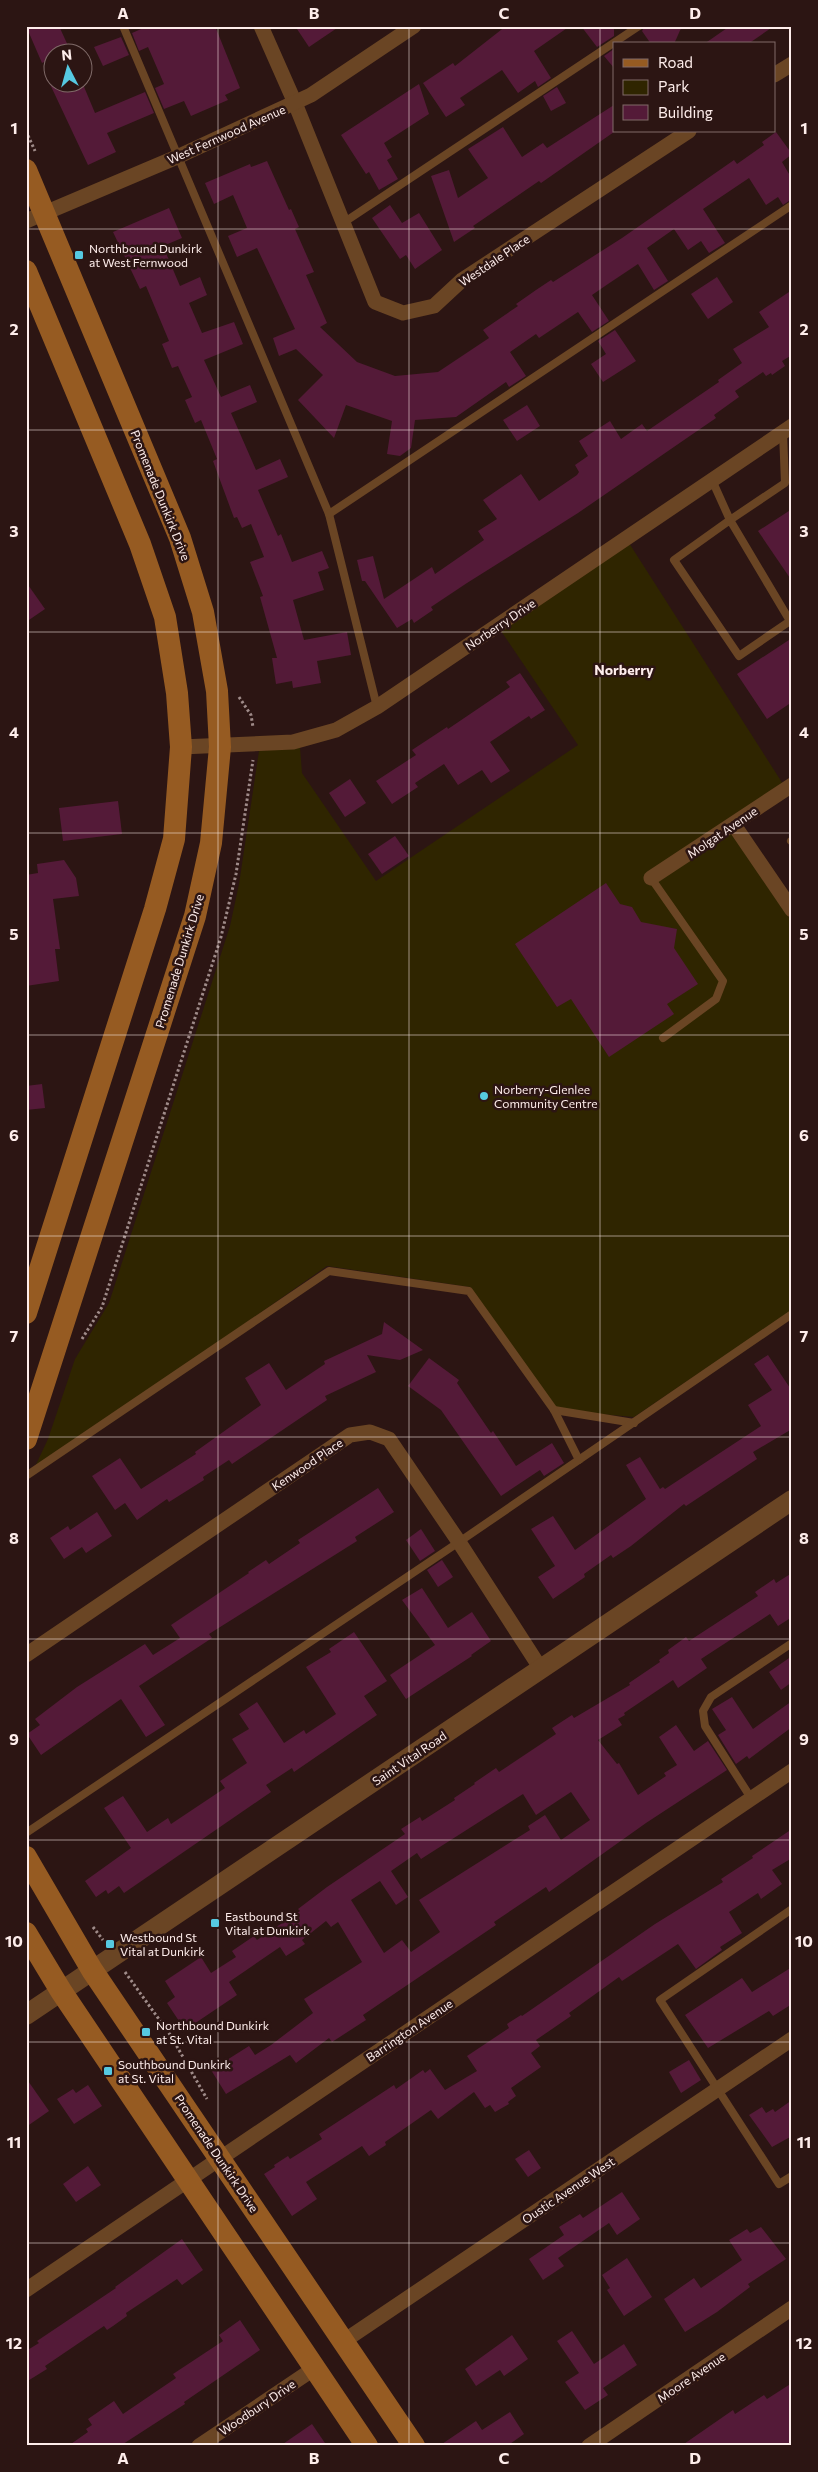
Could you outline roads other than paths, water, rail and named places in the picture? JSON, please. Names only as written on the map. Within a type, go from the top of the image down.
[{"type":"main road","name":"Promenade Dunkirk Drive","points":[[26,170],[36,217],[183,547],[203,612],[217,690],[220,747],[211,843],[195,916],[26,1439]]},
{"type":"main road","points":[[26,271],[140,544],[162,608],[178,693],[181,747],[174,839],[155,909],[26,1313]]},
{"type":"main road","name":"Promenade Dunkirk Drive","points":[[26,1857],[92,1970],[221,2158],[414,2446]]},
{"type":"main road","points":[[26,1933],[61,1991],[367,2446]]},
{"type":"street","name":"Westdale Place","points":[[261,26],[295,103],[375,302],[403,314],[434,306],[462,280],[687,132]]},
{"type":"street","name":"West Fernwood Avenue","points":[[36,217],[177,157],[311,96],[414,26]]},
{"type":"street","points":[[776,74],[792,64]]},
{"type":"street","name":"Norberry Drive","points":[[181,747],[220,747],[293,742],[336,730],[377,707],[787,429]]},
{"type":"street","name":"Molgat Avenue","points":[[651,878],[792,785]]},
{"type":"street","points":[[734,825],[792,910]]},
{"type":"street","name":"Kenwood Place","points":[[26,1655],[350,1435],[370,1432],[389,1439],[459,1542],[541,1669]]},
{"type":"street","name":"Saint Vital Road","points":[[26,2015],[792,1500]]},
{"type":"street","name":"Barrington Avenue","points":[[26,2290],[792,1771]]},
{"type":"street","name":"Oustic Avenue West","points":[[344,2341],[792,2039]]},
{"type":"street","name":"Moore Avenue","points":[[589,2446],[792,2308]]},
{"type":"street","name":"Woodbury Drive","points":[[199,2446],[315,2368]]},
{"type":"lane","points":[[123,26],[328,514],[377,707]]},
{"type":"lane","points":[[615,42],[639,26]]},
{"type":"lane","points":[[343,223],[613,43]]},
{"type":"lane","points":[[328,514],[792,205]]},
{"type":"lane","points":[[712,480],[730,520],[790,621],[739,656],[674,560],[730,520],[785,483],[787,429]]},
{"type":"lane","points":[[651,878],[723,981],[716,999],[663,1038]]},
{"type":"lane","points":[[26,1476],[328,1271],[469,1291],[554,1410],[579,1460]]},
{"type":"lane","points":[[26,1833],[459,1542],[792,1314]]},
{"type":"lane","points":[[554,1410],[634,1423]]},
{"type":"lane","points":[[751,1798],[704,1726],[703,1711],[711,1697],[792,1643]]},
{"type":"lane","points":[[792,1909],[660,2000],[716,2090],[779,2184],[792,2176]]},
{"type":"place","name":"Northbound Dunkirk at West Fernwood","points":[[79,255]]},
{"type":"place","name":"Norberry-Glenlee Community Centre","points":[[484,1096]]},
{"type":"place","name":"Eastbound St Vital at Dunkirk","points":[[215,1923]]},
{"type":"place","name":"Westbound St Vital at Dunkirk","points":[[110,1944]]},
{"type":"place","name":"Northbound Dunkirk at St. Vital","points":[[146,2032]]},
{"type":"place","name":"Southbound Dunkirk at St. Vital","points":[[108,2071]]},
{"type":"district","name":"Norberry","points":[[624,669]]}]
